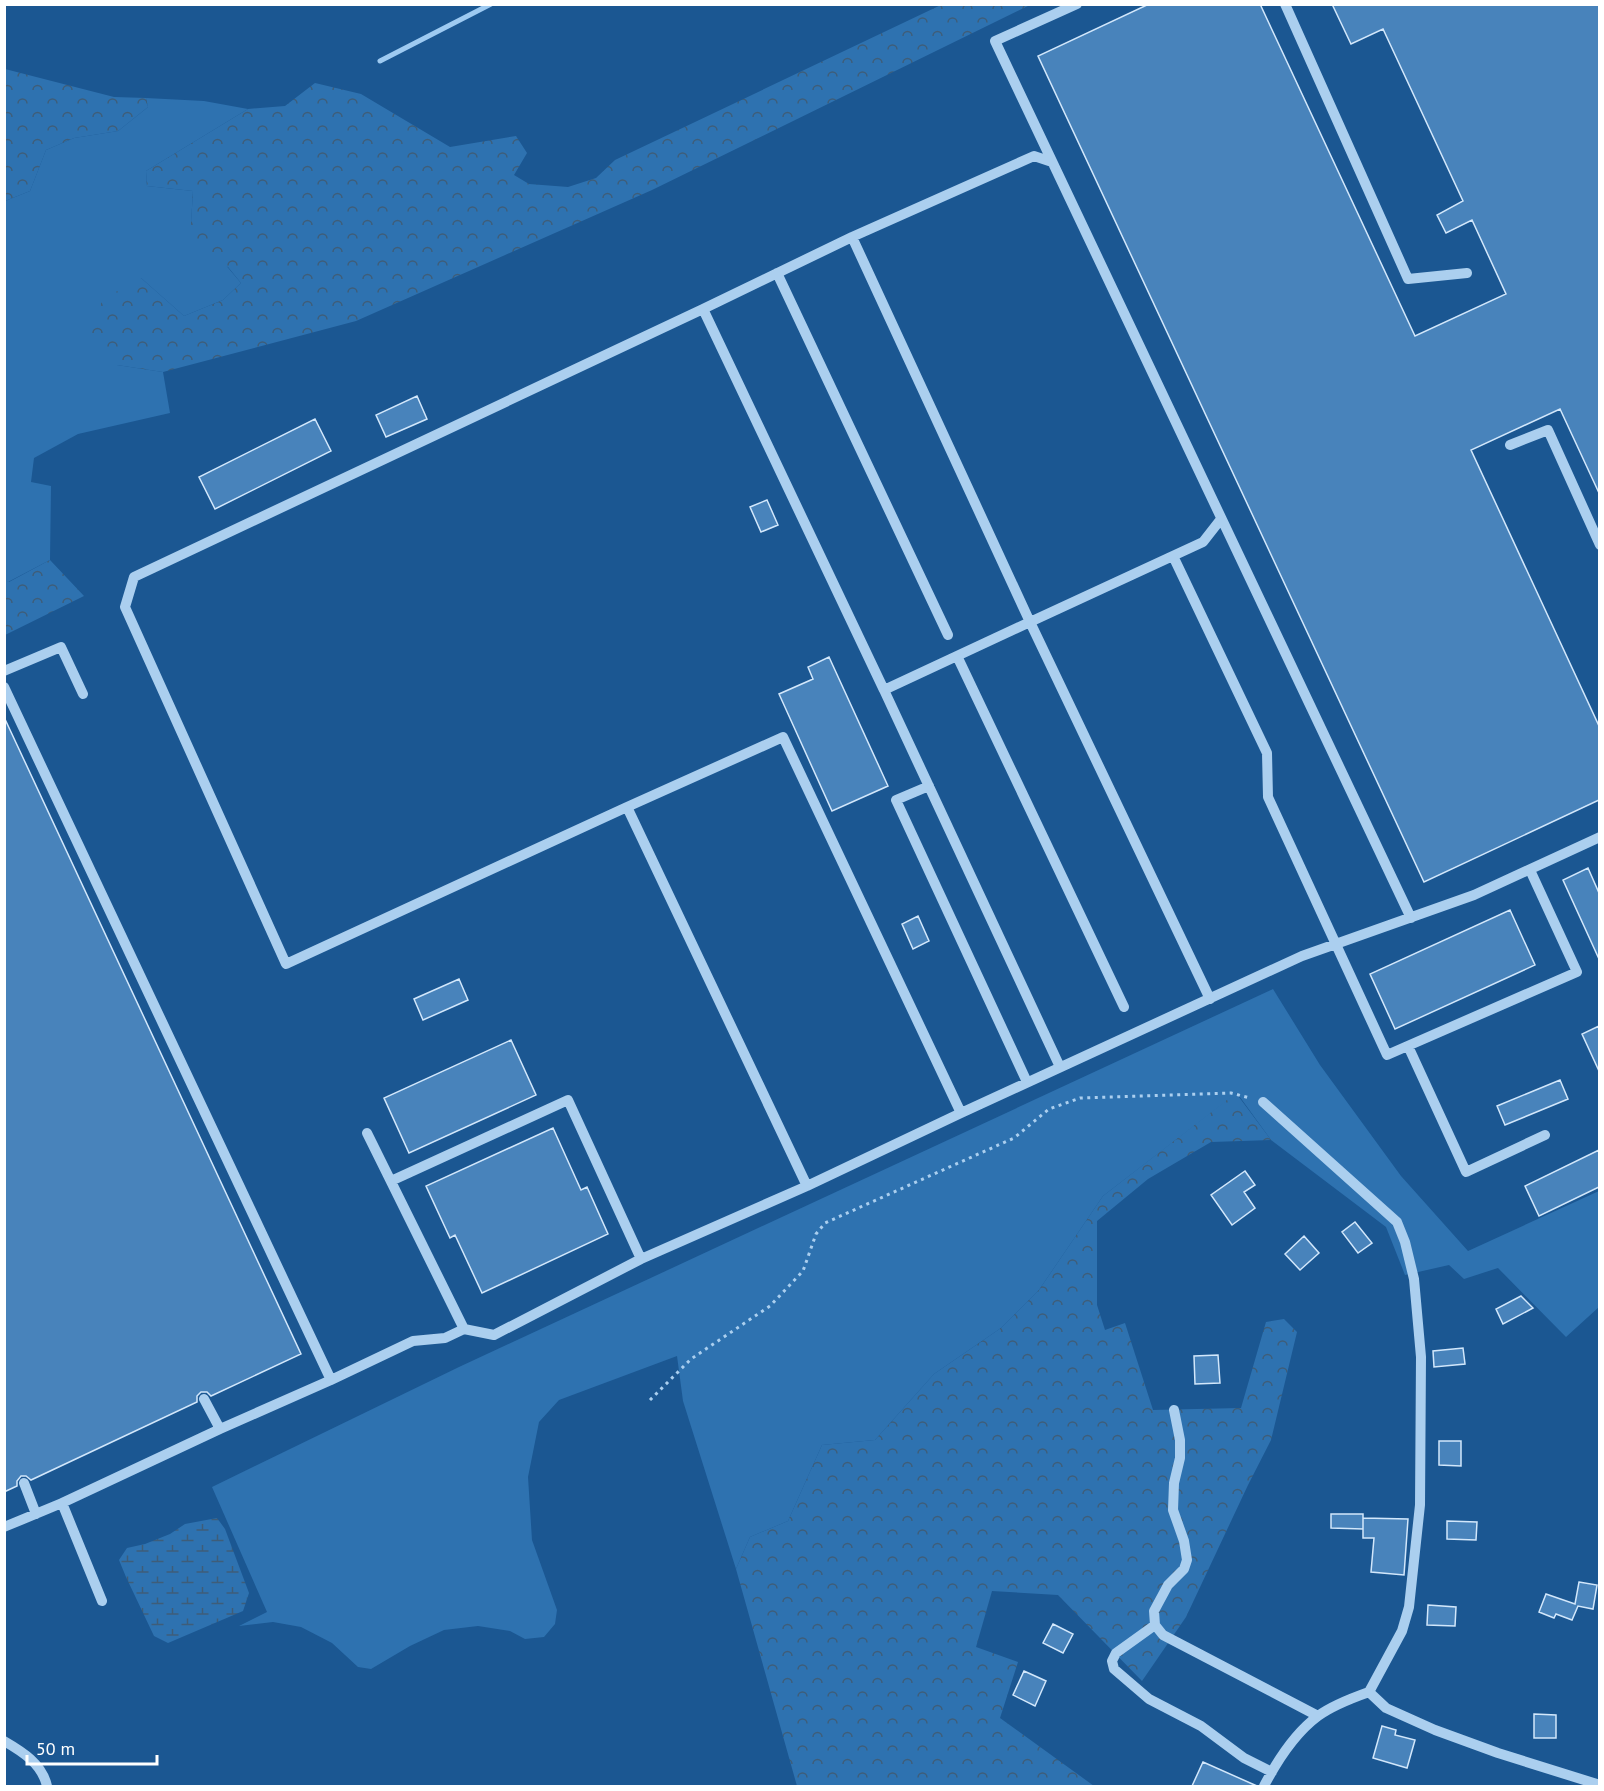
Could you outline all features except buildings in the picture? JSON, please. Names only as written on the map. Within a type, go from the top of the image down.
[{"type":"street","points":[[1077,4],[995,41],[1411,918]]},
{"type":"street","points":[[1285,4],[1408,279],[1467,273]]},
{"type":"street","points":[[961,1113],[783,737],[286,964],[125,607],[134,576],[852,237],[1034,156],[1052,162]]},
{"type":"street","points":[[852,237],[1030,622],[1210,999]]},
{"type":"street","points":[[777,273],[948,635]]},
{"type":"street","points":[[703,309],[1060,1067]]},
{"type":"street","points":[[1510,445],[1548,430],[1599,545]]},
{"type":"street","points":[[884,690],[1203,542],[1221,519]]},
{"type":"street","points":[[1173,556],[1267,753],[1268,797],[1387,1055],[1577,972],[1530,870]]},
{"type":"street","points":[[4,671],[61,647],[83,694]]},
{"type":"street","points":[[957,656],[1124,1007]]},
{"type":"street","points":[[4,687],[331,1380]]},
{"type":"street","points":[[929,786],[896,800],[1027,1082]]},
{"type":"street","points":[[627,807],[807,1186]]},
{"type":"street","points":[[4,1527],[62,1503],[413,1341],[445,1338],[464,1329],[494,1335],[641,1259],[807,1186],[1027,1082],[1302,957],[1474,895],[1599,837]]},
{"type":"street","points":[[1408,1046],[1466,1172],[1545,1135]]},
{"type":"street","points":[[391,1181],[568,1100],[641,1259]]},
{"type":"street","points":[[1263,1102],[1397,1222],[1405,1242],[1414,1279],[1421,1357],[1420,1505],[1409,1607],[1402,1630],[1369,1692],[1343,1701],[1318,1716],[1294,1739],[1264,1786]]},
{"type":"street","points":[[367,1133],[464,1329]]},
{"type":"street","points":[[204,1399],[220,1429]]},
{"type":"street","points":[[1174,1410],[1180,1440],[1180,1458],[1174,1483],[1173,1510],[1184,1541],[1186,1560],[1184,1569],[1168,1585],[1154,1611],[1155,1625],[1163,1635],[1318,1716]]},
{"type":"street","points":[[24,1483],[36,1514]]},
{"type":"street","points":[[62,1503],[102,1601]]},
{"type":"street","points":[[1155,1625],[1116,1653],[1112,1661],[1114,1669],[1149,1699],[1201,1726],[1244,1758],[1272,1772]]},
{"type":"street","points":[[1369,1692],[1386,1708],[1435,1730],[1599,1785]]},
{"type":"street","points":[[4,1742],[18,1749],[37,1765],[42,1771],[47,1786]]},
{"type":"path","points":[[650,1400],[691,1359],[770,1306],[803,1270],[816,1234],[825,1223],[1014,1138],[1049,1109],[1080,1098],[1231,1093],[1263,1102]]},
{"type":"green space","points":[[943,4],[1030,5],[652,190],[356,321],[163,372],[117,365],[89,329],[103,299],[141,278],[184,316],[223,300],[241,283],[228,267],[197,257],[191,224],[193,191],[147,186],[146,171],[248,109],[285,106],[315,83],[361,94],[450,147],[516,136],[527,153],[514,175],[529,184],[568,187],[596,178],[615,160]]},
{"type":"green space","points":[[5,69],[114,97],[146,98],[148,107],[118,131],[74,138],[46,150],[30,191],[5,201]]},
{"type":"green space","points":[[146,98],[204,101],[248,109],[146,171],[147,186],[193,191],[191,224],[241,283],[223,300],[184,316],[141,278],[117,365],[163,372],[170,413],[78,434],[34,458],[31,482],[51,486],[50,560],[8,582],[5,580],[5,201],[30,191],[46,150],[74,138],[118,131],[148,107]]},
{"type":"green space","points":[[50,560],[84,596],[5,635],[5,580],[9,582]]},
{"type":"green space","points":[[1273,989],[1320,1065],[1401,1176],[1468,1251],[1599,1191],[1599,1307],[1566,1337],[1498,1268],[1464,1279],[1449,1265],[1405,1275],[1386,1227],[1271,1140],[1237,1093],[1103,1196],[1039,1290],[1001,1328],[934,1374],[875,1440],[822,1445],[788,1521],[750,1537],[736,1569],[683,1401],[677,1356],[559,1400],[539,1422],[528,1477],[532,1540],[557,1610],[555,1624],[544,1637],[525,1639],[510,1631],[478,1626],[444,1630],[410,1646],[371,1669],[358,1667],[332,1643],[301,1627],[273,1622],[239,1626],[267,1612],[212,1487],[459,1367]]},
{"type":"green space","points":[[1236,1093],[1271,1140],[1211,1142],[1148,1179],[1097,1221],[1097,1305],[1105,1330],[1125,1323],[1153,1410],[1241,1408],[1266,1322],[1284,1319],[1297,1332],[1271,1440],[1186,1617],[1142,1681],[1058,1595],[992,1591],[976,1647],[1018,1662],[1000,1718],[1094,1786],[797,1786],[736,1569],[750,1537],[788,1521],[822,1445],[875,1440],[934,1374],[1001,1328],[1039,1290],[1103,1196]]},
{"type":"green space","points":[[217,1518],[225,1529],[249,1593],[243,1611],[168,1643],[154,1636],[119,1560],[127,1548],[170,1534],[185,1524]]},
{"type":"waterway","points":[[380,61],[491,4]]}]
